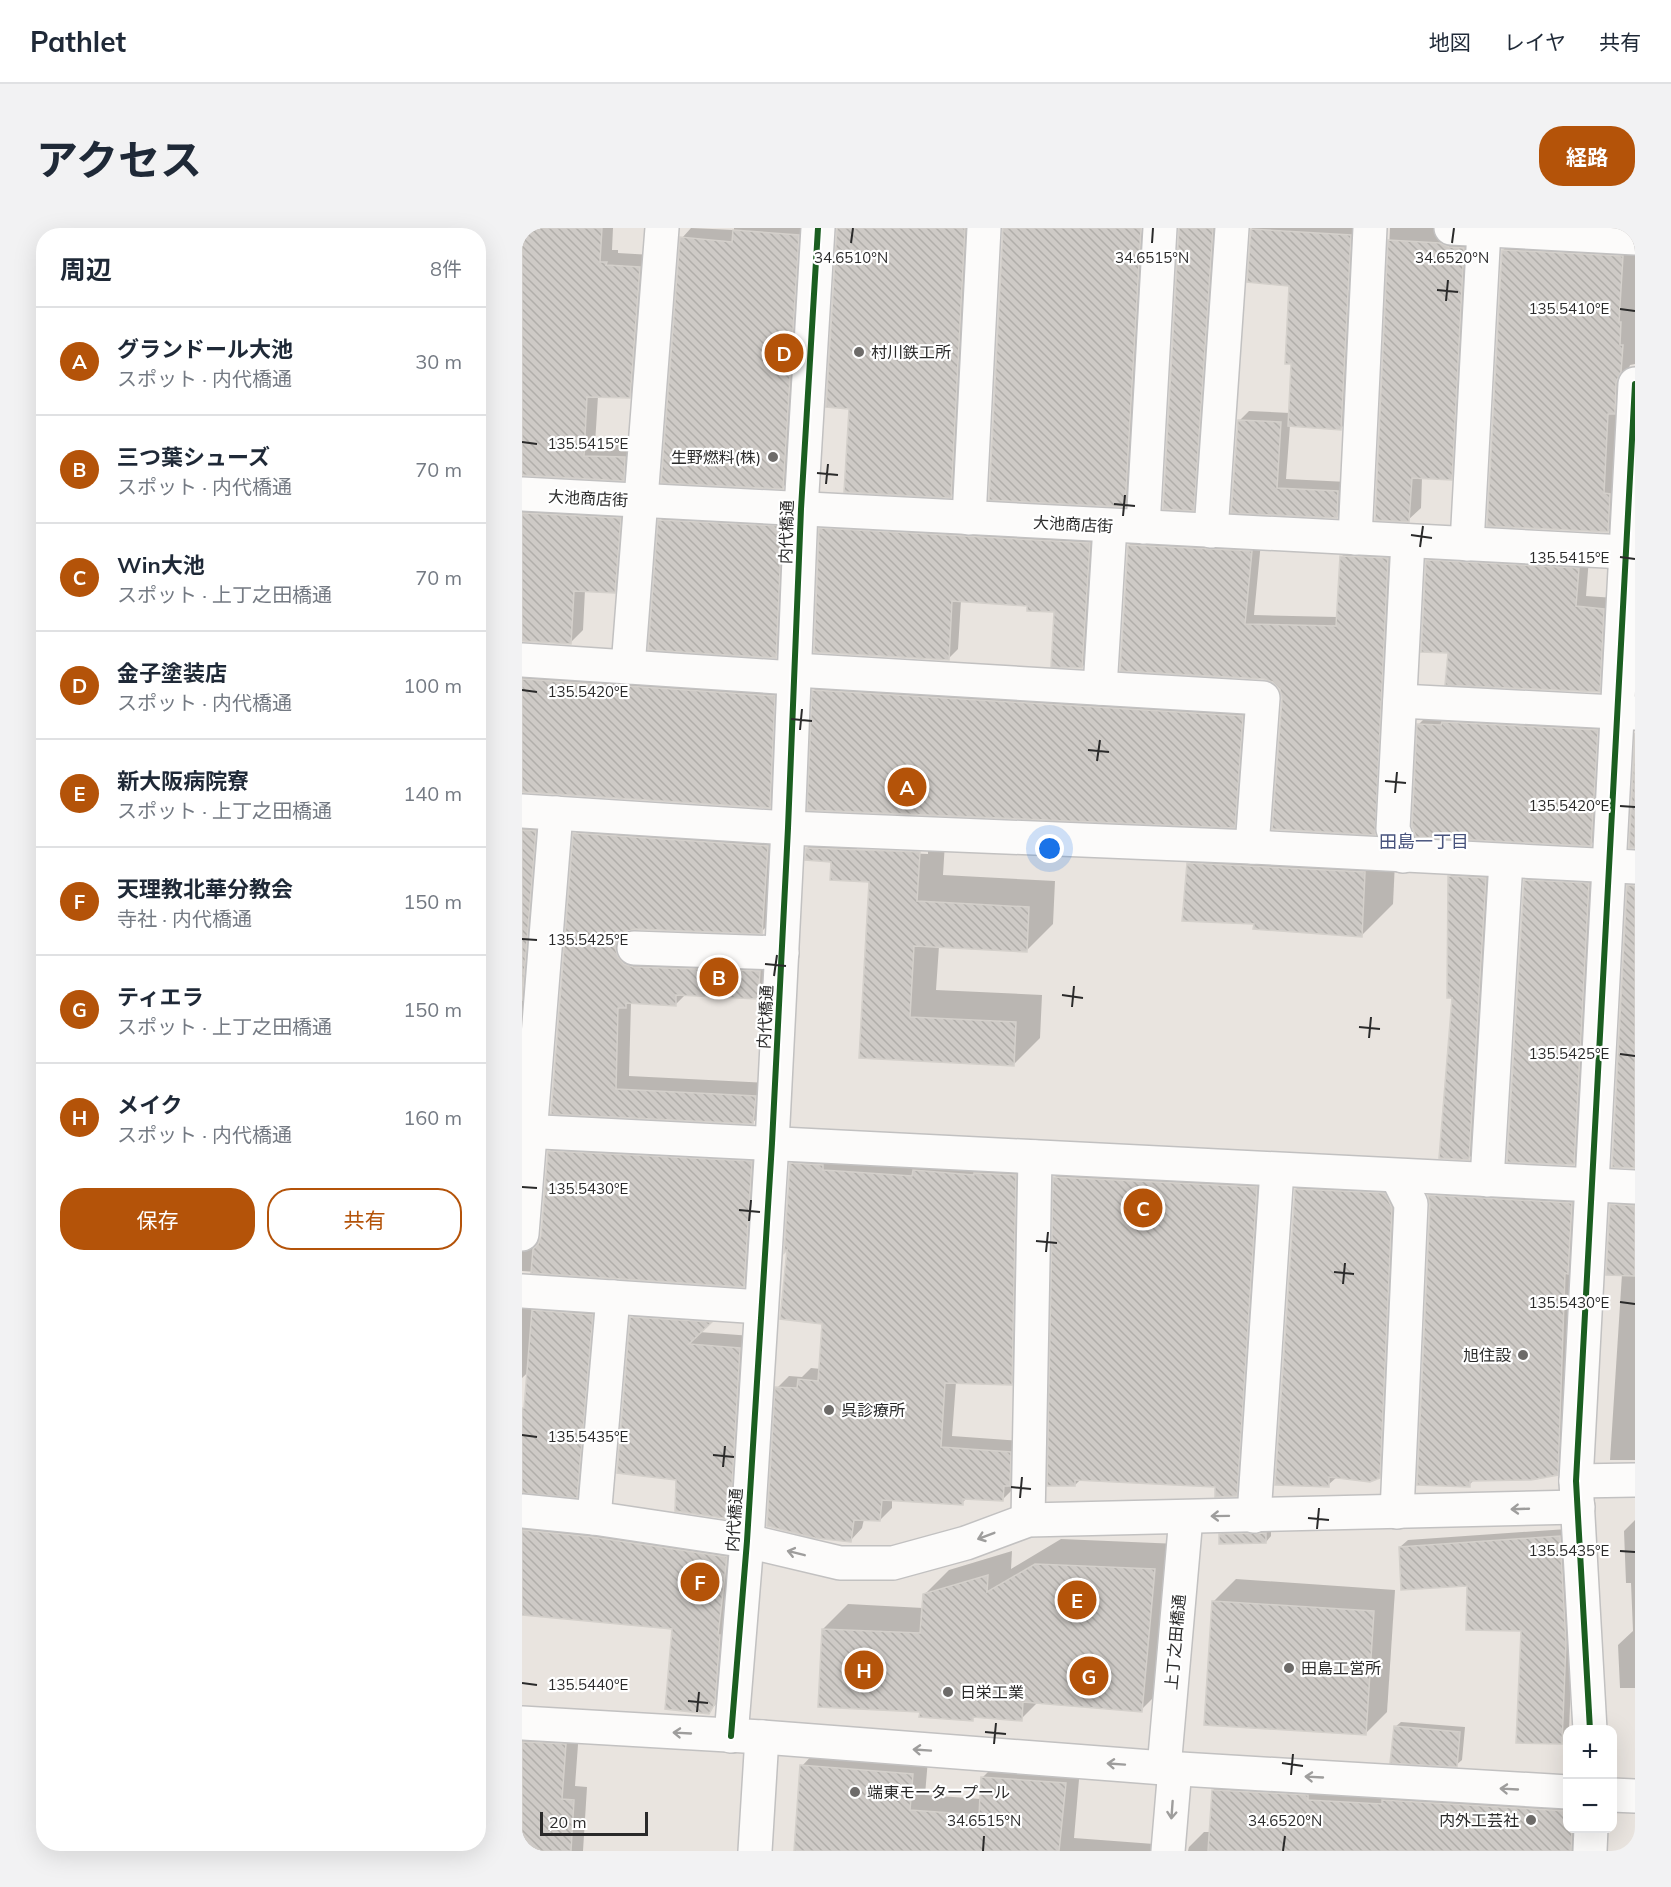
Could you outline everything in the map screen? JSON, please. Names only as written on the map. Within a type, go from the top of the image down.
[{"type":"street","points":[[628,667],[662,228]]},
{"type":"street","name":"内代橋通","points":[[755,1851],[746,1737],[747,1541],[772,1143],[801,510],[818,228]]},
{"type":"street","points":[[969,518],[984,228]]},
{"type":"street","points":[[1143,527],[1160,228]]},
{"type":"street","points":[[1211,531],[1232,228]]},
{"type":"street","points":[[1354,538],[1370,228]]},
{"type":"street","points":[[1451,228],[1635,238]]},
{"type":"street","points":[[1467,544],[1484,230]]},
{"type":"street","points":[[1590,1725],[1577,1494],[1593,1184],[1622,867],[1626,712],[1625,552],[1635,384]]},
{"type":"street","name":"大池商店街","points":[[522,494],[1625,552]]},
{"type":"street","points":[[1100,688],[1110,526]]},
{"type":"street","points":[[1403,856],[1393,828],[1408,541]]},
{"type":"street","points":[[522,660],[1263,698],[1252,847]]},
{"type":"street","points":[[1400,701],[1626,712]]},
{"type":"street","points":[[522,811],[788,828],[1252,847],[1622,867]]},
{"type":"street","points":[[522,1234],[526,1131],[556,813]]},
{"type":"street","points":[[1487,1180],[1506,861]]},
{"type":"street","points":[[634,948],[782,953]]},
{"type":"street","points":[[526,1131],[1635,1187]]},
{"type":"street","points":[[1028,1520],[1035,1157]]},
{"type":"street","points":[[1254,1516],[1277,1170]]},
{"type":"street","points":[[1397,1512],[1411,1204],[1398,1176]]},
{"type":"street","points":[[522,1292],[761,1307]]},
{"type":"street","points":[[594,1518],[613,1297]]},
{"type":"street","points":[[522,1511],[594,1518],[747,1541],[840,1563],[893,1563],[966,1543],[1028,1520],[1397,1512],[1577,1494],[1635,1480]]},
{"type":"street","name":"上丁之田橋通","points":[[1168,1851],[1169,1768],[1186,1517]]},
{"type":"street","points":[[522,1723],[1169,1768],[1563,1792]]},
{"type":"street","points":[[1617,1795],[1635,1796]]},
{"type":"street","points":[[1590,1851],[1591,1833]]},
{"type":"building","points":[[522,228],[602,228],[600,262],[607,262],[606,265],[640,267],[630,398],[587,397],[584,456],[625,457],[624,481],[522,475]]},
{"type":"building","points":[[837,228],[965,228],[951,498],[844,492],[849,409],[826,407]]},
{"type":"building","points":[[1003,228],[1141,228],[1125,507],[989,500]]},
{"type":"building","points":[[1179,228],[1213,228],[1194,511],[1163,509]]},
{"type":"building","points":[[1251,229],[1351,235],[1341,430],[1288,426],[1291,364],[1285,364],[1289,286],[1247,282]]},
{"type":"building","points":[[733,230],[799,235],[783,489],[661,483],[680,237],[732,242]]},
{"type":"building","points":[[1388,240],[1440,243],[1449,247],[1464,248],[1452,480],[1412,478],[1409,522],[1375,520]]},
{"type":"building","points":[[1502,250],[1623,256],[1619,322],[1621,322],[1620,345],[1623,345],[1621,372],[1616,383],[1615,414],[1608,414],[1604,493],[1610,494],[1608,532],[1487,526]]},
{"type":"building","points":[[1238,420],[1281,422],[1277,488],[1338,491],[1337,518],[1231,513]]},
{"type":"building","points":[[522,513],[621,518],[615,593],[574,591],[571,644],[522,641]]},
{"type":"building","points":[[658,520],[782,526],[776,658],[648,650]]},
{"type":"building","points":[[819,528],[1090,543],[1082,668],[1051,667],[1054,612],[1027,611],[1027,606],[952,601],[949,660],[814,652]]},
{"type":"building","points":[[1128,545],[1252,551],[1245,624],[1336,626],[1340,556],[1388,558],[1375,835],[1272,829],[1282,699],[1280,689],[1273,682],[1264,679],[1120,671]]},
{"type":"building","points":[[1426,560],[1579,568],[1576,606],[1604,609],[1600,692],[1445,685],[1448,653],[1421,652]]},
{"type":"building","points":[[522,679],[775,696],[770,808],[522,792]]},
{"type":"building","points":[[812,690],[1243,716],[1235,828],[807,810]]},
{"type":"building","points":[[1442,722],[1598,730],[1591,846],[1416,837],[1412,826],[1417,724],[1441,725]]},
{"type":"building","points":[[1635,733],[1635,848],[1629,848]]},
{"type":"building","points":[[522,830],[536,831],[522,1001]]},
{"type":"building","points":[[573,833],[768,846],[762,934],[635,929],[625,932],[618,939],[615,947],[618,957],[624,964],[633,967],[760,971],[758,999],[676,995],[676,1006],[626,1003],[626,1008],[618,1008],[616,1089],[756,1096],[753,1124],[551,1114]]},
{"type":"building","points":[[806,848],[920,852],[917,901],[1029,907],[1027,952],[914,946],[910,1017],[1016,1022],[1014,1066],[859,1058],[869,882],[830,880],[831,862],[805,860]]},
{"type":"building","points":[[1187,863],[1365,872],[1362,937],[1253,929],[1254,924],[1182,921]]},
{"type":"building","points":[[1448,876],[1486,878],[1469,1160],[1439,1158],[1452,998],[1447,998]]},
{"type":"building","points":[[1524,880],[1589,883],[1574,1165],[1507,1162]]},
{"type":"building","points":[[1627,885],[1635,886],[1635,1168],[1612,1167]]},
{"type":"building","points":[[548,1151],[752,1161],[744,1287],[531,1273],[533,1249],[541,1236]]},
{"type":"building","points":[[790,1163],[823,1165],[823,1170],[912,1176],[913,1170],[974,1175],[974,1173],[1016,1175],[1012,1385],[945,1383],[941,1447],[1011,1452],[1010,1486],[1004,1486],[1003,1501],[963,1499],[963,1505],[882,1500],[880,1521],[854,1520],[851,1542],[815,1538],[767,1526],[775,1387],[797,1388],[798,1379],[818,1381],[822,1324],[780,1319],[787,1250],[784,1253]]},
{"type":"building","points":[[1053,1177],[1257,1187],[1237,1496],[1215,1497],[1215,1487],[1075,1480],[1075,1486],[1047,1486]]},
{"type":"building","points":[[1295,1189],[1385,1193],[1392,1208],[1380,1478],[1370,1482],[1329,1477],[1329,1487],[1275,1485]]},
{"type":"building","points":[[1428,1195],[1572,1203],[1568,1274],[1565,1273],[1558,1475],[1531,1480],[1470,1481],[1470,1487],[1417,1485],[1430,1205]]},
{"type":"building","points":[[1610,1204],[1635,1206],[1635,1276],[1606,1275]]},
{"type":"building","points":[[532,1310],[593,1315],[577,1498],[522,1493],[522,1408],[524,1408]]},
{"type":"building","points":[[630,1317],[712,1322],[689,1344],[740,1348],[730,1519],[675,1511],[676,1480],[617,1473]]},
{"type":"building","points":[[522,1530],[592,1537],[727,1557],[718,1635],[720,1635],[715,1703],[709,1714],[665,1709],[672,1629],[522,1615]]},
{"type":"building","points":[[1266,1533],[1266,1543],[1219,1544],[1219,1534]]},
{"type":"building","points":[[1560,1536],[1566,1643],[1562,1744],[1516,1743],[1521,1631],[1466,1630],[1467,1586],[1401,1590],[1399,1547]]},
{"type":"building","points":[[1035,1564],[1155,1569],[1142,1712],[1023,1702],[1022,1721],[973,1717],[973,1721],[919,1717],[920,1712],[818,1707],[822,1629],[920,1633],[923,1594],[988,1575],[987,1592]]},
{"type":"building","name":"田島工営所","points":[[1212,1601],[1374,1611],[1366,1735],[1204,1725]]},
{"type":"building","points":[[1394,1726],[1460,1732],[1457,1767],[1390,1763]]},
{"type":"building","points":[[522,1742],[566,1744],[562,1799],[574,1800],[571,1851],[522,1851]]},
{"type":"building","points":[[800,1765],[913,1774],[910,1810],[979,1815],[981,1777],[1066,1783],[1059,1851],[794,1851]]},
{"type":"building","points":[[1212,1790],[1308,1795],[1308,1800],[1382,1804],[1382,1800],[1563,1811],[1563,1833],[1572,1833],[1571,1851],[1208,1851]]},
{"type":"cycle path","points":[[731,1736],[747,1541],[772,1143],[801,509],[818,228]]},
{"type":"cycle path","points":[[1590,1725],[1576,1481],[1635,384]]},
{"type":"place","name":"村川鉄工所","points":[[859,352]]},
{"type":"place","name":"金子塗装店","points":[[784,353]]},
{"type":"place","name":"生野燃料(株)","points":[[773,457]]},
{"type":"place","name":"グランドール大池","points":[[907,787]]},
{"type":"place","name":"三つ葉シューズ","points":[[719,977]]},
{"type":"place","name":"Win大池","points":[[1143,1208]]},
{"type":"place","name":"旭住設","points":[[1523,1355]]},
{"type":"place","name":"呉診療所","points":[[829,1410]]},
{"type":"place","name":"天理教北華分教会","points":[[700,1582]]},
{"type":"place","name":"新大阪病院寮","points":[[1077,1600]]},
{"type":"place","name":"田島工営所","points":[[1289,1668]]},
{"type":"place","name":"メイク","points":[[864,1670]]},
{"type":"place","name":"ティエラ","points":[[1089,1676]]},
{"type":"place","name":"日栄工業","points":[[948,1692]]},
{"type":"place","name":"端東モータープール","points":[[855,1792]]},
{"type":"place","name":"内外工芸社","points":[[1531,1820]]},
{"type":"district","name":"田島一丁目","points":[[1424,841]]}]
